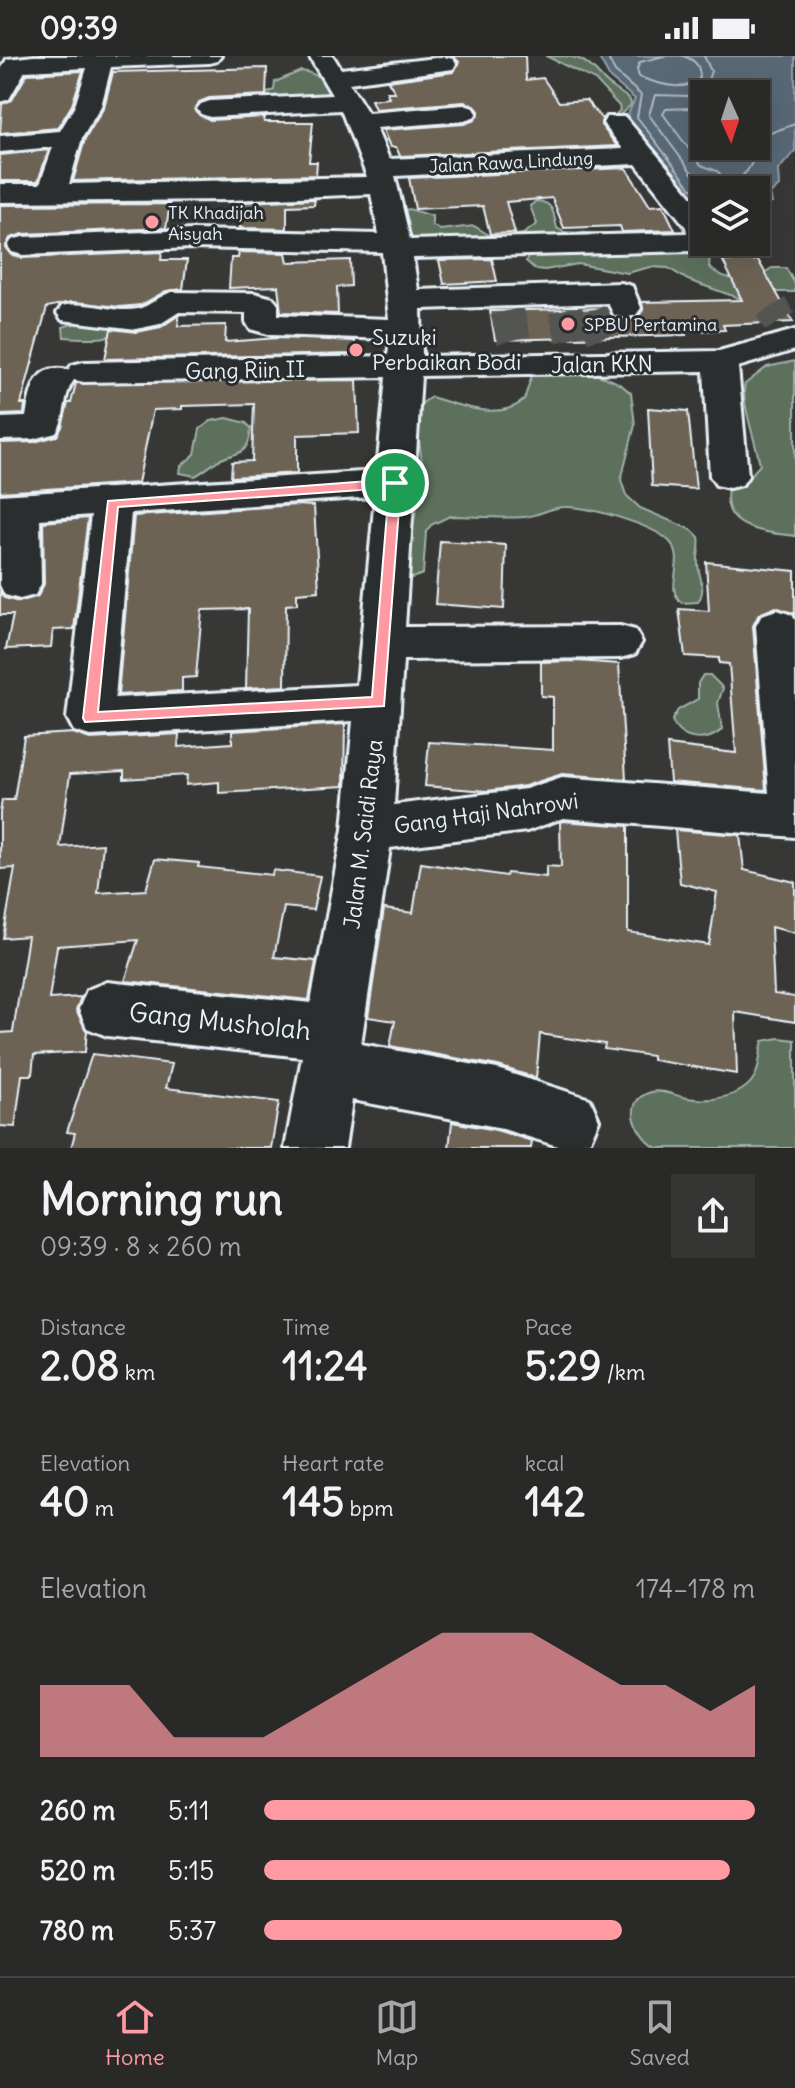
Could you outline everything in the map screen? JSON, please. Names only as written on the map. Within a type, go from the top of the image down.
[{"type":"street","points":[[5,80],[56,59],[101,61],[209,56]]},
{"type":"street","points":[[52,192],[69,138],[88,106],[101,61]]},
{"type":"street","points":[[210,109],[341,89],[444,64]]},
{"type":"street","points":[[341,89],[464,113]]},
{"type":"street","name":"Jalan M. Saidi Raya","points":[[315,1148],[368,829],[405,333],[396,244],[381,176],[341,89]]},
{"type":"street","points":[[23,246],[193,239],[396,244],[694,242],[703,235],[701,226],[616,123]]},
{"type":"street","points":[[0,144],[69,138]]},
{"type":"street","name":"Jalan Rawa Lindung","points":[[0,193],[230,191],[642,156]]},
{"type":"street","points":[[330,206],[331,233],[396,244]]},
{"type":"street","points":[[73,313],[136,319],[148,317],[172,302],[254,303],[262,305],[262,322],[272,325],[405,333],[564,326]]},
{"type":"street","name":"Jalan KKN","points":[[405,333],[564,326],[720,361],[788,335]]},
{"type":"street","name":"Gang Riin II","points":[[0,429],[43,425],[50,383],[71,375],[405,333]]},
{"type":"street","points":[[720,361],[729,476]]},
{"type":"street","points":[[20,584],[10,508],[395,483]]},
{"type":"street","points":[[112,503],[90,718],[379,702]]},
{"type":"street","points":[[777,626],[795,816]]},
{"type":"street","points":[[384,644],[620,642]]},
{"type":"street","name":"Gang Haji Nahrowi","points":[[368,829],[527,810],[562,797],[795,816]]},
{"type":"street","name":"Gang Musholah","points":[[107,1009],[331,1050],[569,1120]]},
{"type":"green space","points":[[546,56],[573,57],[591,66],[630,100],[631,105],[621,114],[624,121],[613,118],[620,110],[619,106],[595,80]]},
{"type":"green space","points":[[301,71],[321,79],[334,96],[262,100],[263,95],[274,90],[275,82]]},
{"type":"green space","points":[[536,201],[550,206],[557,228],[564,232],[642,235],[419,242],[403,233],[401,211],[409,209],[432,216],[432,225],[440,230],[474,226],[494,238],[523,234],[537,224],[530,206]]},
{"type":"green space","points":[[690,247],[690,256],[710,256],[709,267],[733,279],[757,276],[772,268],[786,268],[795,284],[795,292],[778,292],[747,301],[688,280],[668,268],[650,267],[627,273],[578,264],[535,269],[526,261],[531,252]]},
{"type":"green space","points":[[84,320],[128,326],[107,337],[64,337],[63,327]]},
{"type":"green space","points":[[795,361],[795,536],[747,526],[731,513],[727,503],[728,489],[750,476],[760,465],[747,411],[745,384],[767,367]]},
{"type":"green space","points":[[540,371],[599,375],[631,393],[635,425],[621,480],[626,495],[640,508],[692,530],[699,537],[698,564],[702,588],[698,602],[682,603],[677,596],[674,589],[677,557],[669,541],[635,523],[575,508],[560,507],[524,517],[450,516],[431,525],[426,532],[423,574],[412,578],[402,572],[424,477],[416,419],[418,406],[431,397],[479,410],[514,407],[524,400],[532,375]]},
{"type":"green space","points":[[227,418],[246,423],[251,428],[244,449],[217,461],[195,476],[180,473],[181,466],[195,454],[200,429],[211,421]]},
{"type":"green space","points":[[703,675],[710,675],[723,688],[718,703],[722,729],[702,739],[680,733],[672,720],[678,710],[698,699],[698,683]]},
{"type":"green space","points":[[779,1038],[795,1040],[795,1148],[657,1148],[638,1128],[634,1111],[641,1097],[660,1091],[706,1099],[737,1092],[746,1087],[757,1071],[763,1041]]},
{"type":"water","points":[[598,56],[795,56],[795,151],[778,170],[779,186],[770,194],[770,176],[690,176],[690,200],[628,119],[635,99],[610,78]]},
{"type":"building","points":[[453,56],[525,56],[526,80],[543,78],[559,102],[586,100],[602,119],[601,125],[617,146],[400,156],[396,147],[390,147],[383,130],[464,124],[475,120],[479,111],[474,105],[464,102],[375,109],[371,100],[389,98],[387,92],[395,92],[388,81],[453,72],[459,62]]},
{"type":"building","points":[[267,68],[266,95],[209,98],[199,102],[195,111],[210,120],[265,117],[264,122],[313,122],[309,162],[317,162],[316,175],[73,181],[85,139],[104,107],[113,72]]},
{"type":"building","points":[[83,71],[72,105],[58,128],[0,133],[2,104],[12,100],[27,74]]},
{"type":"building","points":[[49,150],[38,181],[0,181],[0,155]]},
{"type":"building","points":[[626,168],[650,206],[663,205],[675,230],[622,232],[620,226],[564,228],[552,198],[506,202],[515,233],[490,234],[483,206],[415,209],[409,178]]},
{"type":"building","points":[[315,199],[314,205],[287,206],[287,229],[240,228],[242,202]]},
{"type":"building","points":[[170,204],[166,228],[23,234],[10,238],[6,248],[11,255],[22,258],[162,252],[161,260],[187,260],[183,289],[166,291],[141,305],[120,307],[72,302],[47,307],[21,404],[25,404],[24,414],[0,415],[0,205]]},
{"type":"building","points":[[239,252],[286,253],[288,262],[350,260],[351,286],[337,287],[338,314],[281,312],[278,286],[229,288],[231,258],[238,258]]},
{"type":"building","points":[[492,259],[497,281],[444,284],[439,260]]},
{"type":"building","points":[[758,260],[793,322],[723,325],[725,330],[685,331],[686,335],[495,340],[490,311],[607,308],[613,318],[626,321],[638,317],[643,310],[642,302],[742,300],[723,261]]},
{"type":"building","points":[[179,315],[178,326],[226,325],[225,342],[277,338],[355,341],[355,354],[105,359],[111,329],[137,332],[161,327]]},
{"type":"building","points":[[357,380],[359,433],[297,435],[297,473],[231,477],[232,462],[252,461],[254,404],[182,406],[182,409],[153,410],[138,483],[0,492],[0,443],[34,442],[57,436],[76,383]]},
{"type":"building","points":[[648,408],[688,411],[696,489],[652,486]]},
{"type":"building","points":[[314,506],[319,591],[297,593],[297,604],[286,605],[285,686],[246,688],[248,609],[202,610],[196,677],[182,678],[182,691],[118,695],[134,516]]},
{"type":"building","points":[[88,518],[74,629],[53,630],[51,647],[6,649],[13,615],[0,615],[0,592],[4,598],[19,602],[38,596],[44,584],[43,522]]},
{"type":"building","points":[[440,541],[506,545],[504,609],[435,604]]},
{"type":"building","points":[[706,562],[795,571],[795,614],[776,607],[759,614],[753,626],[766,790],[670,782],[667,745],[736,753],[729,664],[719,663],[719,658],[685,656],[679,609],[709,611]]},
{"type":"building","points":[[541,662],[619,664],[626,779],[562,774],[525,786],[487,791],[425,786],[429,742],[553,750],[553,697],[541,696]]},
{"type":"building","points":[[345,724],[344,786],[219,793],[219,782],[186,785],[187,775],[124,779],[124,771],[70,774],[60,847],[103,844],[98,893],[146,890],[155,859],[272,875],[273,870],[320,876],[313,910],[284,907],[274,957],[316,961],[309,1000],[125,981],[138,940],[57,946],[49,999],[81,997],[76,1010],[87,1031],[85,1052],[34,1055],[32,1075],[22,1075],[15,1127],[0,1126],[0,1033],[13,1032],[28,936],[3,938],[15,868],[0,869],[0,813],[2,800],[14,800],[24,736],[73,733],[90,739],[179,734],[178,747],[232,743],[232,731]]},
{"type":"building","points":[[560,822],[628,826],[628,932],[709,945],[717,892],[680,883],[675,830],[740,835],[744,870],[795,882],[795,933],[771,927],[774,994],[795,997],[795,1022],[735,1012],[737,1074],[652,1060],[652,1056],[604,1049],[605,1044],[540,1034],[536,1078],[498,1066],[390,1046],[395,1021],[368,1017],[384,909],[413,913],[421,863],[506,876],[507,873],[546,877],[546,866],[561,867]]},
{"type":"building","points":[[92,1054],[172,1064],[166,1088],[279,1102],[271,1148],[71,1148],[75,1133],[67,1132]]},
{"type":"building","points":[[452,1122],[532,1141],[531,1148],[449,1148]]},
{"type":"tunnel","points":[[771,307],[780,322]]},
{"type":"tunnel","points":[[565,309],[573,338]]},
{"type":"tunnel","points":[[595,309],[604,337]]},
{"type":"tunnel","points":[[507,311],[514,340]]},
{"type":"place","name":"TK Khadijah Aisyah","points":[[152,222]]},
{"type":"place","name":"SPBU Pertamina","points":[[568,324]]},
{"type":"place","name":"Suzuki Perbaikan Bodi","points":[[356,350]]},
{"type":"route","points":[[395,483],[379,702],[90,718],[112,503],[395,483]]}]
